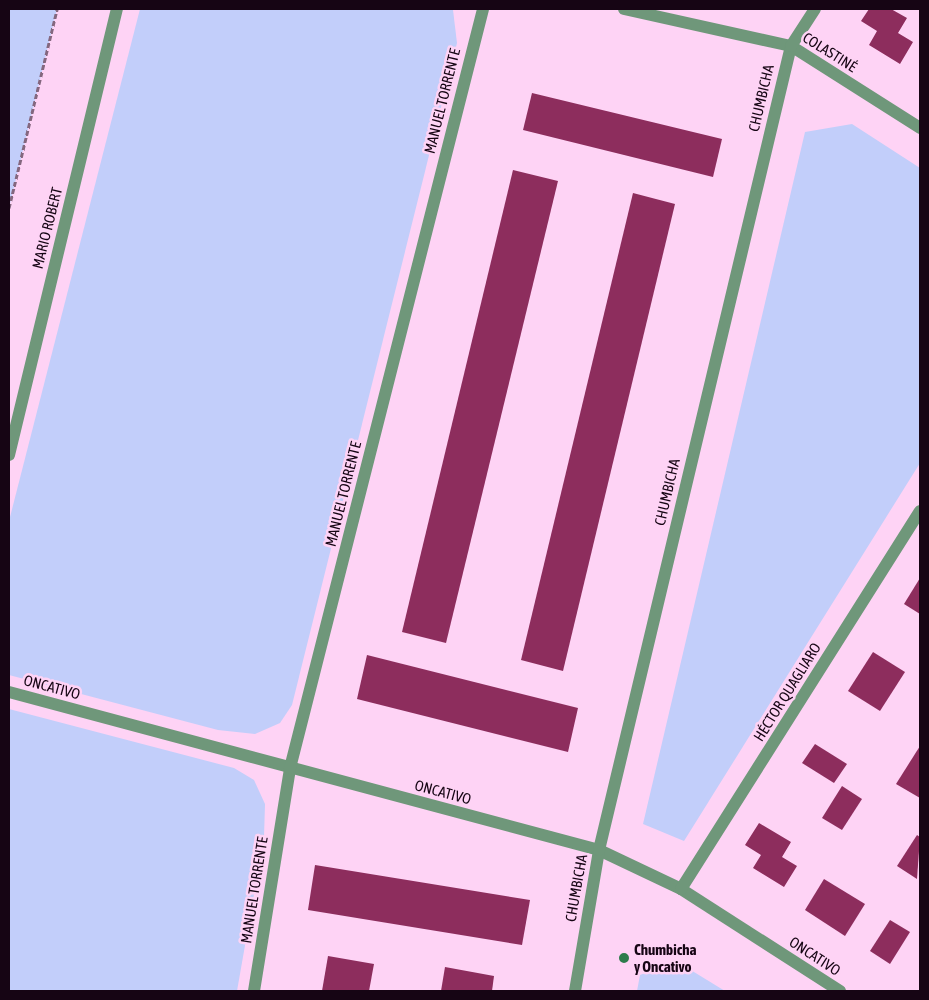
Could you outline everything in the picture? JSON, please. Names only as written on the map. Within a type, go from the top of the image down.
[{"type":"street","name":"MARIO ROBERT","points":[[9,455],[117,9]]},
{"type":"street","name":"MANUEL TORRENTE","points":[[254,991],[290,768],[483,9]]},
{"type":"street","name":"COLASTINÉ","points":[[624,9],[790,46],[920,128]]},
{"type":"street","name":"CHUMBICHA","points":[[575,991],[599,850],[790,46],[815,9]]},
{"type":"street","name":"HÉCTOR QUAGLIARO","points":[[681,889],[920,511]]},
{"type":"street","name":"ONCATIVO","points":[[9,692],[599,850],[681,889],[840,991]]},
{"type":"path","points":[[9,208],[57,9]]},
{"type":"shaded area","points":[[9,9],[57,9],[9,208]]},
{"type":"shaded area","points":[[140,9],[453,10],[457,43],[292,705],[280,723],[255,734],[218,730],[9,675],[9,521]]},
{"type":"shaded area","points":[[852,124],[920,168],[920,463],[684,841],[643,824],[805,132]]},
{"type":"shaded area","points":[[9,709],[234,768],[254,780],[265,804],[264,837],[237,991],[9,991]]},
{"type":"shaded area","points":[[676,961],[725,991],[637,991],[640,975]]},
{"type":"building","points":[[869,9],[891,9],[907,18],[898,33],[913,42],[900,64],[869,45],[877,31],[861,21]]},
{"type":"building","points":[[532,93],[722,139],[713,177],[523,130]]},
{"type":"building","points":[[513,170],[558,181],[446,643],[402,632]]},
{"type":"building","points":[[633,193],[675,204],[563,671],[521,660]]},
{"type":"building","points":[[920,578],[920,614],[904,604]]},
{"type":"building","points":[[873,652],[905,672],[880,711],[848,691]]},
{"type":"building","points":[[367,655],[578,708],[568,752],[357,699]]},
{"type":"building","points":[[815,744],[847,764],[834,783],[802,763]]},
{"type":"building","points":[[920,746],[920,798],[896,784]]},
{"type":"building","points":[[842,786],[862,799],[842,830],[822,818]]},
{"type":"building","points":[[759,823],[791,842],[782,857],[797,866],[784,887],[753,868],[761,855],[745,845]]},
{"type":"building","points":[[917,835],[920,837],[917,879],[897,866]]},
{"type":"building","points":[[315,865],[530,900],[522,945],[308,910]]},
{"type":"building","points":[[824,879],[865,904],[845,936],[805,910]]},
{"type":"building","points":[[890,920],[910,932],[890,964],[870,951]]},
{"type":"building","points":[[328,956],[374,964],[369,991],[322,991]]},
{"type":"building","points":[[445,967],[494,976],[492,991],[441,991]]},
{"type":"place","name":"Chumbicha y Oncativo","points":[[624,958]]}]
